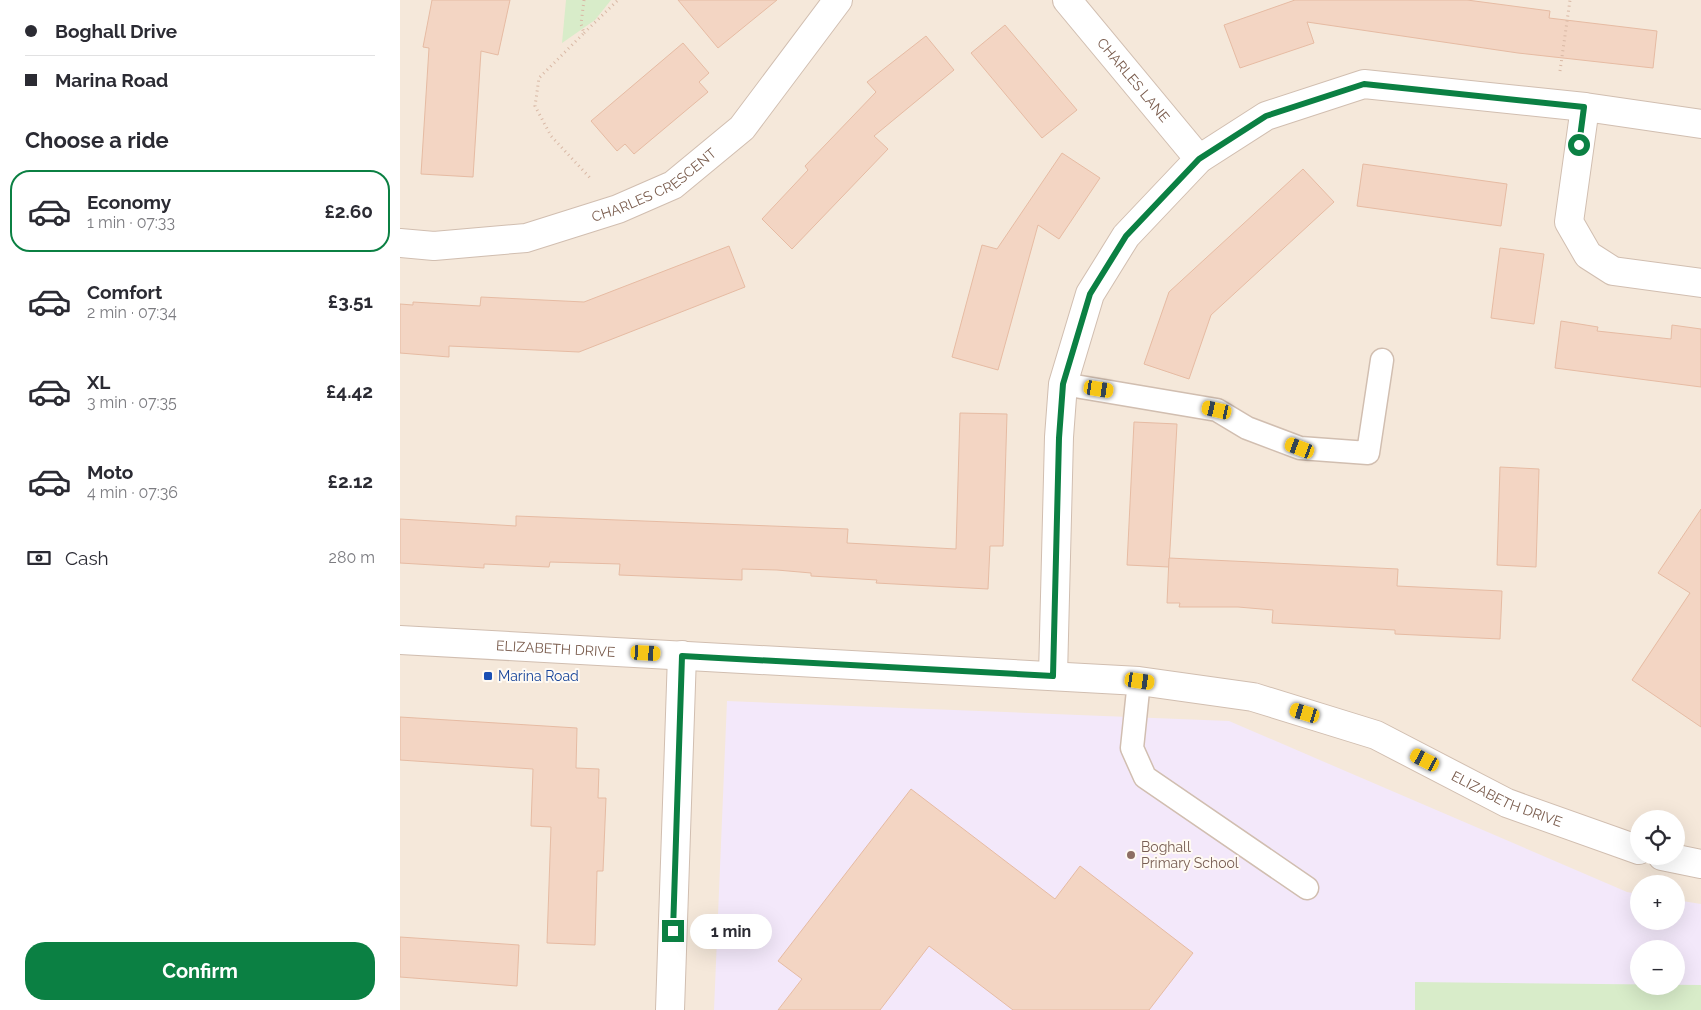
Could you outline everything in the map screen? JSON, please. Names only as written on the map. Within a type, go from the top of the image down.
[{"type":"street","name":"CHARLES CRESCENT","points":[[400,243],[434,246],[526,238],[618,209],[673,185],[742,128],[838,0]]},
{"type":"street","name":"CHARLES LANE","points":[[1068,0],[1199,159]]},
{"type":"street","points":[[1053,676],[1059,438],[1063,384],[1090,294],[1126,236],[1199,159],[1266,116],[1364,84],[1584,107],[1701,124]]},
{"type":"street","points":[[1584,107],[1569,222],[1588,255],[1613,271],[1701,283]]},
{"type":"street","name":"ELIZABETH DRIVE","points":[[400,640],[1140,681],[1253,697],[1376,735],[1507,803],[1630,847]]},
{"type":"street","points":[[670,1010],[682,656]]},
{"type":"street","points":[[1685,861],[1701,864]]},
{"type":"lane","points":[[1063,384],[1217,410],[1248,428],[1300,448],[1368,453],[1382,360]]},
{"type":"lane","points":[[1140,681],[1132,748],[1145,777],[1307,888]]},
{"type":"path","points":[[584,0],[582,24],[584,33]]},
{"type":"path","points":[[618,0],[539,78],[535,106],[552,136],[618,209]]},
{"type":"path","points":[[1556,104],[1570,0]]},
{"type":"shaded area","points":[[400,0],[1701,0],[1701,1010],[400,1010]]},
{"type":"shaded area","name":"Boghall Primary School","points":[[727,701],[1229,721],[1630,892],[1630,930],[1685,930],[1685,901],[1701,904],[1701,1010],[714,1010]]},
{"type":"green space","points":[[566,0],[611,0],[595,20],[562,43]]},
{"type":"green space","points":[[1415,982],[1630,984],[1630,995],[1685,995],[1685,985],[1701,985],[1701,1010],[1415,1010]]},
{"type":"building","points":[[432,0],[510,0],[498,55],[481,51],[473,177],[421,174],[429,48],[423,47]]},
{"type":"building","points":[[678,0],[777,0],[718,48]]},
{"type":"building","points":[[1295,0],[1467,0],[1550,11],[1549,18],[1657,31],[1653,68],[1518,53],[1307,22],[1314,43],[1240,68],[1224,25]]},
{"type":"building","points":[[1005,25],[1077,110],[1042,138],[971,53]]},
{"type":"building","points":[[926,36],[954,70],[874,136],[888,149],[792,249],[762,219],[808,170],[805,166],[876,92],[867,82]]},
{"type":"building","points":[[683,43],[709,73],[699,82],[708,92],[634,154],[625,144],[617,151],[591,121]]},
{"type":"building","points":[[1062,153],[1100,178],[1059,239],[1038,225],[998,370],[952,357],[982,245],[997,249]]},
{"type":"building","points":[[1363,164],[1507,184],[1501,226],[1357,206]]},
{"type":"building","points":[[1303,169],[1334,202],[1211,315],[1189,379],[1144,364],[1169,292]]},
{"type":"building","points":[[729,246],[745,287],[579,352],[449,346],[449,357],[400,353],[400,304],[413,305],[413,302],[480,306],[481,297],[584,302]]},
{"type":"building","points":[[1500,248],[1544,254],[1534,324],[1491,318]]},
{"type":"building","points":[[1561,321],[1598,327],[1597,331],[1671,339],[1672,325],[1701,329],[1701,387],[1555,368]]},
{"type":"building","points":[[960,413],[1007,414],[1003,546],[990,546],[988,589],[876,583],[877,580],[811,576],[811,573],[777,570],[742,569],[742,580],[619,575],[620,564],[550,562],[549,567],[484,564],[484,568],[400,563],[400,519],[516,526],[516,516],[848,529],[847,543],[956,549]]},
{"type":"building","points":[[1134,422],[1177,424],[1169,567],[1127,565]]},
{"type":"building","points":[[1500,467],[1539,469],[1536,567],[1497,565]]},
{"type":"building","points":[[1701,509],[1701,727],[1632,680],[1690,593],[1658,573]]},
{"type":"building","points":[[1169,558],[1398,569],[1397,586],[1502,591],[1500,639],[1395,634],[1395,630],[1272,623],[1273,610],[1238,607],[1179,607],[1180,603],[1167,603]]},
{"type":"building","points":[[400,717],[577,728],[576,768],[599,769],[598,798],[606,798],[603,871],[597,871],[595,945],[547,943],[551,827],[531,826],[533,769],[400,760]]},
{"type":"building","name":"Boghall Primary School","points":[[911,789],[1055,899],[1080,866],[1193,953],[1149,1010],[1013,1010],[929,946],[880,1010],[778,1010],[802,979],[778,961]]},
{"type":"building","points":[[400,937],[519,945],[517,986],[400,977]]},
{"type":"place","name":"Marina Road","points":[[488,676]]},
{"type":"place","name":"Boghall Primary School","points":[[1131,855]]},
{"type":"route","points":[[673,931],[682,656],[1053,676],[1059,438],[1063,384],[1090,294],[1126,236],[1199,159],[1266,116],[1364,84],[1584,107],[1579,145]]}]
